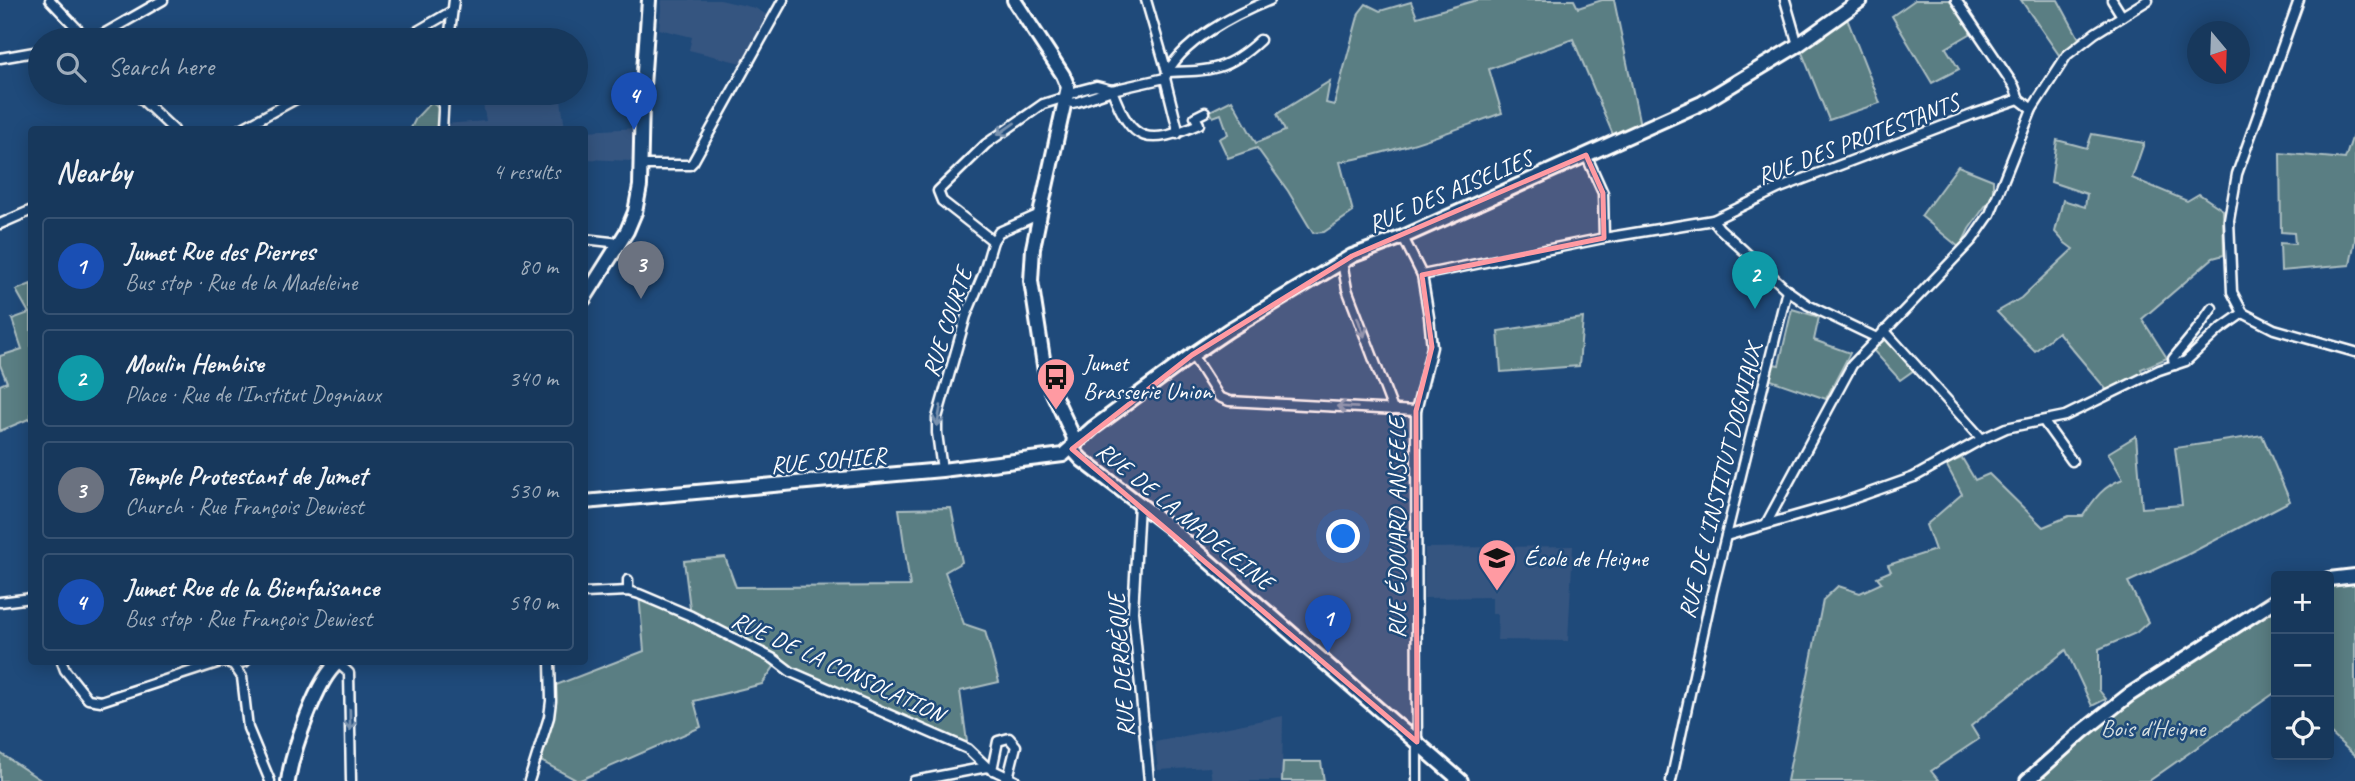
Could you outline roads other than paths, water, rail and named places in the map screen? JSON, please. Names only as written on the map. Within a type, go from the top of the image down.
[{"type":"street","points":[[50,0],[78,28]]},
{"type":"street","points":[[112,28],[163,0]]},
{"type":"street","points":[[450,28],[454,0]]},
{"type":"street","points":[[588,293],[620,243],[635,212],[640,186],[642,100],[649,0]]},
{"type":"street","points":[[641,166],[690,165],[693,162],[783,0]]},
{"type":"street","points":[[1014,0],[1068,87],[1040,214],[1031,273],[1033,302],[1046,378],[1074,438],[1072,449]]},
{"type":"street","points":[[1146,0],[1166,75],[1177,134]]},
{"type":"street","points":[[1166,75],[1175,59],[1217,26],[1270,0]]},
{"type":"street","points":[[1785,0],[1798,45]]},
{"type":"street","name":"RUE DES AISELIES","points":[[1072,449],[1093,428],[1228,330],[1342,262],[1702,103],[1798,45],[1861,0]]},
{"type":"street","points":[[1956,0],[2014,86],[2019,99],[2032,109]]},
{"type":"street","points":[[2112,0],[2122,16]]},
{"type":"street","points":[[1766,524],[1852,365],[1972,240],[1990,214],[2032,109],[2067,55],[2095,33],[2148,0]]},
{"type":"street","points":[[2299,0],[2237,174],[2229,220],[2229,266],[2234,296],[2243,313],[2274,329],[2355,352]]},
{"type":"street","points":[[423,28],[452,11]]},
{"type":"street","points":[[1066,97],[1072,103],[1166,75],[1222,68],[1249,51],[1260,40]]},
{"type":"street","points":[[0,58],[28,53]]},
{"type":"street","points":[[1112,90],[1129,127],[1139,135],[1148,137],[1177,134],[1199,124],[1195,117],[1205,112]]},
{"type":"street","points":[[993,241],[942,201],[939,191],[957,170],[1003,131],[1043,104],[1066,97]]},
{"type":"street","name":"RUE DES PROTESTANTS","points":[[1422,275],[1604,238],[1713,220],[1780,188],[2019,99]]},
{"type":"street","points":[[148,105],[170,126]]},
{"type":"street","points":[[246,126],[285,105]]},
{"type":"street","points":[[443,126],[444,105]]},
{"type":"street","points":[[1586,155],[1603,193],[1604,238]]},
{"type":"street","points":[[0,225],[28,212]]},
{"type":"street","name":"RUE COURTE","points":[[942,470],[937,418],[966,316],[983,275],[993,241],[1005,228],[1040,214]]},
{"type":"street","points":[[1713,220],[1787,290],[1808,305],[1877,338]]},
{"type":"street","name":"RUE ÉDOUARD ANSEELE","points":[[1403,237],[1422,275],[1432,347],[1416,411],[1417,781]]},
{"type":"street","points":[[588,239],[620,243]]},
{"type":"street","points":[[1342,262],[1347,289],[1393,410]]},
{"type":"street","name":"RUE DE L'INSTITUT DOGNIAUX","points":[[1671,781],[1726,536],[1787,290]]},
{"type":"street","points":[[2175,365],[2173,359],[2212,308]]},
{"type":"street","points":[[1726,536],[1841,503],[1914,477],[2006,428],[2066,416],[2159,370],[2186,361],[2219,330],[2243,313]]},
{"type":"street","points":[[1884,330],[1982,439]]},
{"type":"street","points":[[1192,355],[1219,397],[1228,401],[1416,411]]},
{"type":"street","points":[[2044,422],[2072,461]]},
{"type":"street","name":"RUE SOHIER","points":[[588,502],[942,470],[1048,458],[1063,455],[1072,449]]},
{"type":"street","name":"RUE DE LA MADELEINE","points":[[1072,449],[1082,460],[1167,525],[1461,781]]},
{"type":"street","name":"RUE DERBÈQUE","points":[[1139,504],[1133,612],[1149,781]]},
{"type":"street","points":[[2334,578],[2355,576]]},
{"type":"street","points":[[588,593],[628,591],[628,580]]},
{"type":"street","name":"RUE DE LA CONSOLATION","points":[[628,591],[639,593],[691,616],[774,659],[791,671],[968,749],[993,773],[1012,779]]},
{"type":"street","points":[[0,602],[28,598]]},
{"type":"street","points":[[2027,781],[2129,695],[2271,603]]},
{"type":"street","points":[[63,665],[89,699],[102,701],[212,665]]},
{"type":"street","points":[[234,665],[242,677],[248,728],[270,781]]},
{"type":"street","points":[[288,781],[304,722],[334,665]]},
{"type":"street","points":[[340,665],[349,673],[351,781]]},
{"type":"street","points":[[529,781],[549,717],[550,665]]},
{"type":"street","points":[[914,781],[993,773],[998,741],[1003,738],[1013,741],[1016,746],[1012,779]]},
{"type":"place","name":"Jumet Rue de la Bienfaisance","points":[[634,130]]},
{"type":"place","name":"Temple Protestant de Jumet","points":[[641,299]]},
{"type":"place","name":"Moulin Hembise","points":[[1755,309]]},
{"type":"place","name":"Jumet Brasserie Union","points":[[1056,411]]},
{"type":"place","name":"École de Heigne","points":[[1497,592]]},
{"type":"place","name":"Jumet Rue des Pierres","points":[[1328,653]]},
{"type":"park label","name":"Bois d'Heigne","points":[[2153,728]]}]
